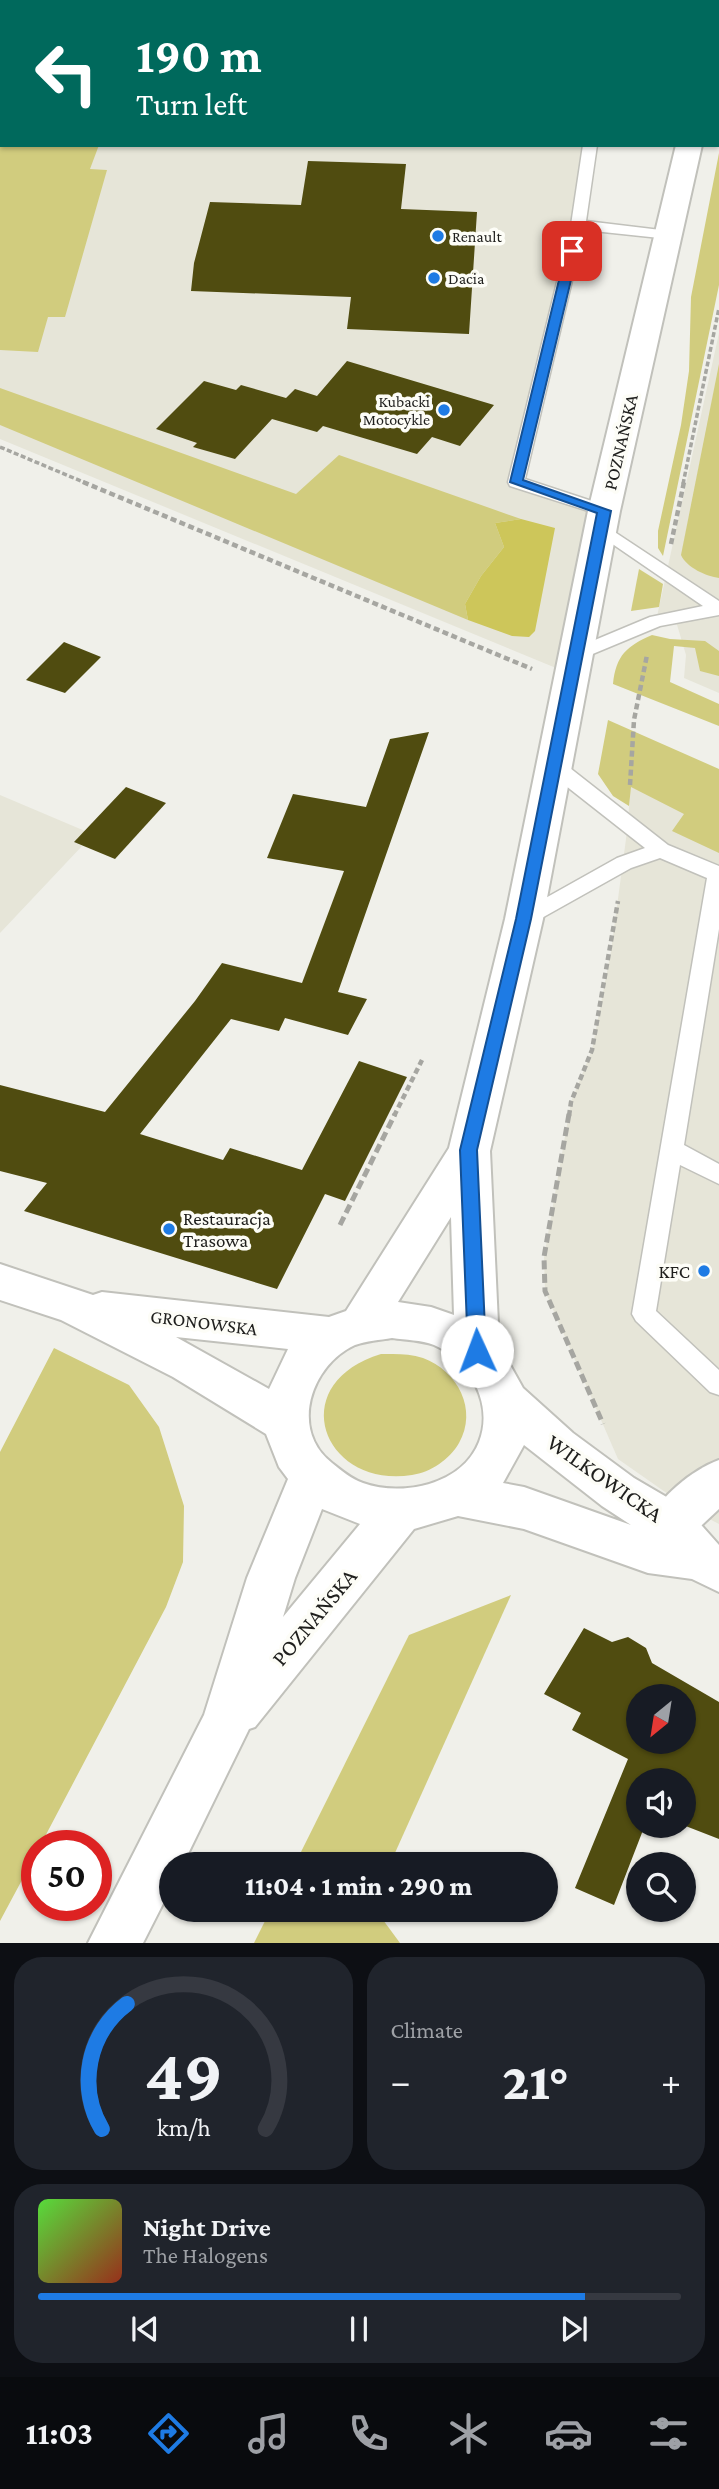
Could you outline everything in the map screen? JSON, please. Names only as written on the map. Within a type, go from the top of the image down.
[{"type":"main road","name":"POZNAŃSKA","points":[[477,1351],[469,1150],[523,919],[603,519],[689,147]]},
{"type":"main road","name":"POZNAŃSKA","points":[[347,1331],[469,1150]]},
{"type":"main road","name":"GRONOWSKA","points":[[0,1282],[76,1307],[189,1364],[285,1422]]},
{"type":"main road","name":"GRONOWSKA","points":[[76,1307],[347,1331]]},
{"type":"main road","points":[[392,1320],[423,1323],[452,1333],[477,1351],[495,1373],[505,1400],[506,1428],[498,1454],[481,1477],[457,1496],[430,1506],[400,1511],[351,1502],[312,1476],[290,1441],[285,1422],[286,1402],[292,1382],[315,1349],[347,1331],[392,1320]]},
{"type":"main road","name":"WILKOWICKA","points":[[505,1400],[557,1447],[618,1492],[670,1524],[710,1564]]},
{"type":"main road","name":"POZNAŃSKA","points":[[115,1943],[227,1722],[271,1578],[312,1476]]},
{"type":"main road","points":[[670,1524],[719,1480]]},
{"type":"main road","name":"WILKOWICKA","points":[[457,1496],[524,1508],[648,1552],[710,1564]]},
{"type":"main road","name":"POZNAŃSKA","points":[[227,1722],[400,1511]]},
{"type":"lane","points":[[590,147],[578,225],[516,482],[603,519],[665,575],[719,609]]},
{"type":"lane","points":[[578,225],[669,234]]},
{"type":"lane","points":[[574,669],[656,621],[719,609]]},
{"type":"lane","points":[[554,766],[661,850],[718,874],[644,1314],[719,1385]]},
{"type":"lane","points":[[523,919],[624,863],[661,850]]},
{"type":"lane","points":[[671,1149],[719,1175]]},
{"type":"path","points":[[665,575],[719,308]]},
{"type":"path","points":[[0,447],[574,669]]},
{"type":"path","points":[[628,824],[634,720],[656,621]]},
{"type":"path","points":[[607,1435],[545,1291],[544,1257],[571,1102],[592,1050],[624,863]]},
{"type":"path","points":[[340,1225],[422,1060]]},
{"type":"shaded area","points":[[0,147],[98,147],[90,169],[107,170],[65,317],[48,317],[38,352],[0,350]]},
{"type":"shaded area","points":[[40,147],[590,147],[516,482],[604,511],[573,675],[0,439],[0,226]]},
{"type":"shaded area","points":[[719,153],[719,285],[663,556],[658,548],[658,531],[681,425],[689,371],[691,297]]},
{"type":"shaded area","points":[[719,333],[719,693],[684,678],[686,655],[675,618],[656,621]]},
{"type":"shaded area","points":[[719,364],[719,578],[697,571],[681,555]]},
{"type":"shaded area","points":[[0,388],[296,494],[339,455],[521,519],[495,523],[504,547],[481,576],[465,604],[468,620],[0,425]]},
{"type":"shaded area","points":[[521,519],[555,528],[535,631],[529,637],[512,636],[468,620],[465,604],[481,576],[504,547],[495,523]]},
{"type":"shaded area","points":[[639,569],[663,584],[659,607],[631,611]]},
{"type":"shaded area","points":[[652,635],[705,641],[719,651],[719,676],[700,671],[695,648],[674,646],[670,682],[719,704],[719,726],[613,684],[617,666],[624,653]]},
{"type":"shaded area","points":[[608,720],[719,769],[719,853],[672,831],[684,814],[631,787],[629,806],[613,796],[598,774]]},
{"type":"shaded area","points":[[633,742],[719,785],[719,1524],[688,1508],[618,1459],[545,1291],[544,1257],[571,1102],[592,1050],[611,951],[628,824]]},
{"type":"shaded area","points":[[0,795],[85,831],[74,842],[82,846],[0,933]]},
{"type":"shaded area","points":[[54,1348],[129,1385],[159,1427],[184,1506],[183,1562],[166,1607],[48,1830],[21,1830],[21,1882],[0,1921],[0,1452]]},
{"type":"shaded area","points":[[381,1354],[423,1358],[446,1372],[461,1393],[466,1418],[459,1443],[445,1460],[426,1471],[412,1475],[381,1475],[356,1466],[337,1451],[326,1431],[324,1409],[332,1388],[351,1368]]},
{"type":"shaded area","points":[[511,1595],[395,1852],[301,1852],[409,1635]]},
{"type":"shaded area","points":[[264,1922],[385,1922],[400,1943],[254,1943]]},
{"type":"building","points":[[308,161],[406,164],[401,209],[477,212],[469,334],[347,329],[351,297],[191,291],[194,263],[210,202],[301,205]]},
{"type":"building","points":[[347,361],[494,405],[460,446],[432,437],[417,454],[323,426],[317,432],[272,419],[235,459],[193,447],[197,443],[156,429],[204,381],[236,390],[241,385],[286,398],[295,389],[317,396]]},
{"type":"building","points":[[64,642],[101,657],[65,693],[26,680]]},
{"type":"building","points":[[429,732],[338,992],[367,999],[348,1035],[285,1018],[279,1031],[231,1019],[140,1134],[223,1160],[230,1148],[302,1170],[359,1061],[407,1077],[345,1201],[325,1194],[277,1289],[24,1211],[47,1183],[0,1171],[0,1085],[105,1112],[195,1001],[222,963],[302,983],[344,871],[267,858],[293,794],[366,807],[390,739]]},
{"type":"building","points":[[126,787],[166,803],[115,859],[74,842]]},
{"type":"building","points":[[584,1628],[612,1642],[628,1637],[646,1648],[652,1663],[688,1684],[626,1684],[626,1754],[696,1754],[696,1689],[719,1702],[719,1839],[696,1830],[696,1768],[626,1768],[626,1838],[640,1838],[635,1852],[626,1852],[626,1874],[614,1905],[575,1888],[628,1759],[572,1730],[581,1713],[544,1694]]},
{"type":"place","name":"Renault","points":[[438,236]]},
{"type":"place","name":"Dacia","points":[[434,278]]},
{"type":"place","name":"Kubacki Motocykle","points":[[444,410]]},
{"type":"place","name":"Restauracja Trasowa","points":[[169,1229]]},
{"type":"place","name":"KFC","points":[[704,1271]]},
{"type":"route","points":[[477,1351],[469,1150],[523,919],[604,511],[516,482],[572,251]]}]
